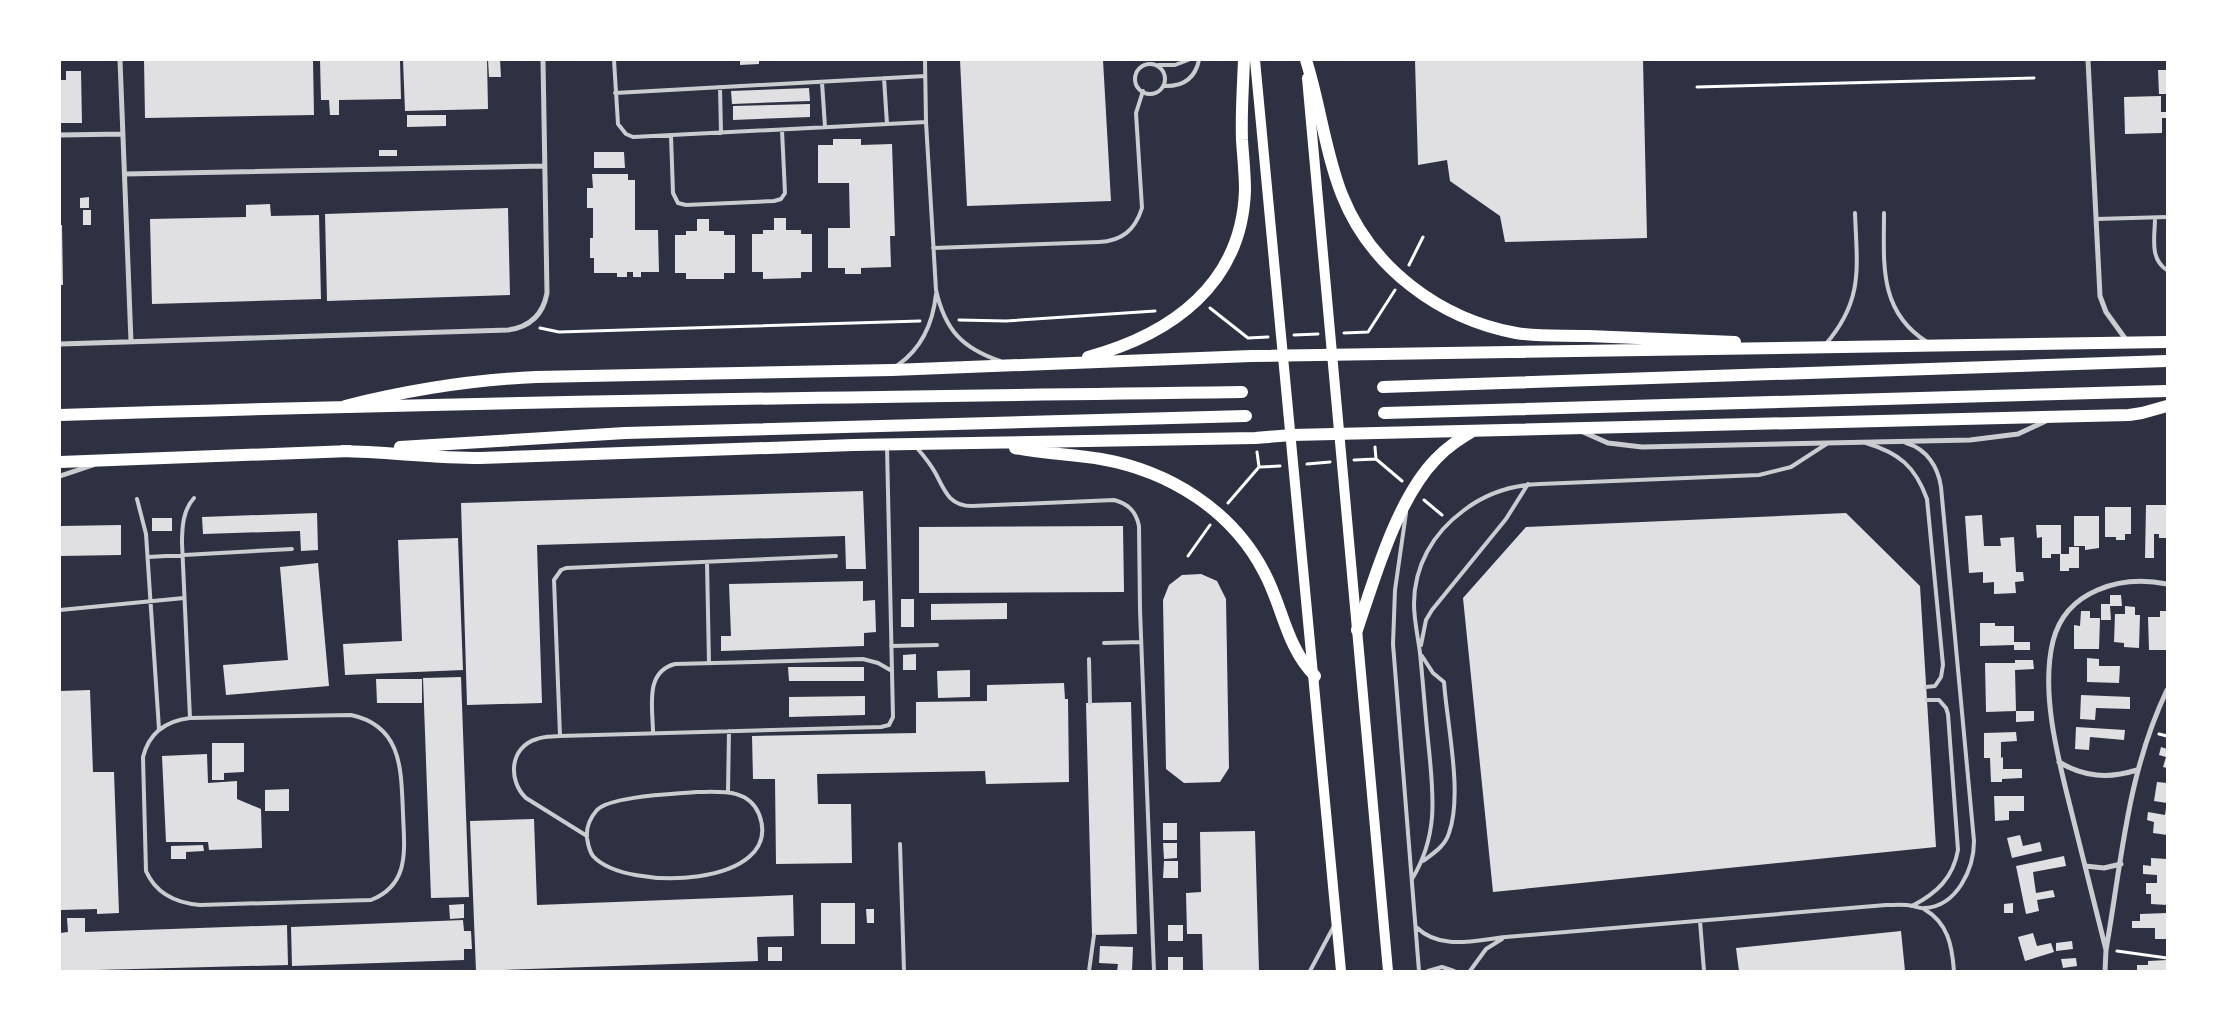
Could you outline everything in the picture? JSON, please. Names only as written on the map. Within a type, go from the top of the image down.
[{"type":"main road","points":[[1065,363],[1141,340],[1172,322],[1199,299],[1224,265],[1234,244],[1243,209],[1245,189],[1242,138],[1244,60]]},
{"type":"main road","points":[[1255,60],[1338,919],[1341,971]]},
{"type":"main road","points":[[1306,60],[1335,173],[1343,196],[1365,237],[1379,256],[1402,278],[1431,300],[1471,320],[1517,333],[1744,342],[1790,349]]},
{"type":"main road","points":[[1306,60],[1388,971]]},
{"type":"main road","points":[[345,406],[424,388],[498,379],[892,370],[1284,355],[2167,342]]},
{"type":"main road","points":[[1384,387],[2167,360]]},
{"type":"main road","points":[[1384,413],[2167,391]]},
{"type":"main road","points":[[60,415],[345,406],[760,398],[1242,392]]},
{"type":"main road","points":[[342,451],[480,458],[914,444],[1255,438],[1292,435],[2129,415],[2142,414],[2167,406]]},
{"type":"main road","points":[[60,462],[342,451],[625,433],[1246,416]]},
{"type":"main road","points":[[1357,630],[1384,551],[1407,503],[1427,468],[1437,458],[1473,431]]},
{"type":"main road","points":[[998,443],[1040,452],[1103,460],[1138,468],[1174,483],[1208,505],[1239,535],[1263,570],[1273,590],[1292,646],[1298,657],[1315,676]]},
{"type":"street","points":[[120,60],[131,342]]},
{"type":"street","points":[[60,344],[508,330],[527,325],[541,311],[547,293],[542,60]]},
{"type":"street","points":[[2088,60],[2100,296],[2106,312],[2127,342]]},
{"type":"street","points":[[60,135],[123,134]]},
{"type":"street","points":[[125,174],[543,166]]},
{"type":"street","points":[[1576,428],[1608,443],[1637,447],[1900,442],[2003,437],[2033,429],[2055,417]]},
{"type":"street","points":[[60,476],[106,461]]},
{"type":"street","points":[[2106,950],[2059,762],[2052,714],[2051,654],[2059,626],[2077,602],[2103,587],[2132,582],[2167,584]]},
{"type":"street","points":[[2105,971],[2106,950],[2121,864],[2126,818],[2136,770],[2149,731],[2167,690]]},
{"type":"street","points":[[2059,762],[2071,769],[2099,776],[2112,776],[2136,770]]},
{"type":"street","points":[[2085,866],[2104,868],[2121,864]]},
{"type":"lane","points":[[614,60],[618,124],[626,134],[639,138],[926,122]]},
{"type":"lane","points":[[925,60],[926,122],[936,290],[940,308],[960,340],[976,352],[1012,365]]},
{"type":"lane","points":[[1188,60],[1175,65],[1146,65],[1137,72],[1136,82],[1143,91],[1154,93],[1163,86],[1173,87],[1190,78],[1196,71],[1198,60]]},
{"type":"lane","points":[[1156,65],[1164,74],[1163,86]]},
{"type":"lane","points":[[616,93],[925,76]]},
{"type":"lane","points":[[884,78],[887,124]]},
{"type":"lane","points":[[822,82],[825,127]]},
{"type":"lane","points":[[720,87],[722,133]]},
{"type":"lane","points":[[934,248],[1099,242],[1111,241],[1122,237],[1138,219],[1142,208],[1136,113],[1143,91]]},
{"type":"lane","points":[[671,136],[674,193],[678,203],[686,205],[774,201],[781,199],[785,193],[782,130]]},
{"type":"lane","points":[[1822,348],[1843,322],[1855,292],[1857,267],[1856,213]]},
{"type":"lane","points":[[1884,213],[1884,267],[1891,302],[1911,331],[1931,344]]},
{"type":"lane","points":[[2096,219],[2167,217]]},
{"type":"lane","points":[[2155,218],[2155,257],[2158,263],[2167,270]]},
{"type":"lane","points":[[892,370],[907,359],[920,344],[931,320],[936,290]]},
{"type":"lane","points":[[1861,442],[1882,448],[1906,463],[1916,474],[1927,499],[1943,665],[1939,681],[1935,686],[1926,687]]},
{"type":"lane","points":[[1900,442],[1918,448],[1925,454],[1932,461],[1940,478],[1974,841],[1972,860],[1962,884],[1940,902],[1923,909]]},
{"type":"lane","points":[[1412,879],[1422,862],[1430,836],[1434,810],[1414,605],[1415,590],[1422,562],[1429,547],[1449,521],[1472,504],[1500,490],[1528,484],[1759,476],[1791,467],[1828,443]]},
{"type":"lane","points":[[914,444],[930,464],[945,495],[958,504],[972,506],[1114,500],[1131,508],[1135,513],[1139,526],[1141,642],[1154,971]]},
{"type":"lane","points":[[587,836],[519,792],[514,782],[512,771],[519,751],[527,743],[537,738],[560,736],[885,727],[889,725],[893,716],[887,445]]},
{"type":"lane","points":[[1422,862],[1440,849],[1449,834],[1456,798],[1444,682],[1433,674],[1420,652],[1422,632],[1426,620],[1506,519],[1528,484]]},
{"type":"lane","points":[[190,718],[182,530],[188,505],[194,498]]},
{"type":"lane","points":[[137,499],[144,521],[148,557],[159,730]]},
{"type":"lane","points":[[1407,503],[1395,590],[1392,644],[1419,971]]},
{"type":"lane","points":[[148,557],[292,549]]},
{"type":"lane","points":[[560,736],[554,580],[556,574],[566,568],[836,556]]},
{"type":"lane","points":[[707,562],[709,663]]},
{"type":"lane","points":[[60,610],[184,598]]},
{"type":"lane","points":[[1104,643],[1141,642]]},
{"type":"lane","points":[[891,646],[936,645]]},
{"type":"lane","points":[[653,733],[652,689],[654,680],[666,666],[675,664],[863,659],[878,663],[892,671]]},
{"type":"lane","points":[[1090,659],[1090,703]]},
{"type":"lane","points":[[1912,906],[1930,896],[1947,881],[1958,850],[1948,714],[1946,708],[1939,700],[1927,700]]},
{"type":"lane","points":[[351,715],[363,718],[381,730],[395,747],[401,768],[405,860],[393,885],[371,900],[200,905],[178,902],[168,897],[151,882],[146,871],[143,758],[146,746],[159,730],[177,720],[190,718],[351,715]]},
{"type":"lane","points":[[728,792],[729,731]]},
{"type":"lane","points":[[728,792],[739,794],[754,805],[762,831],[756,850],[750,858],[733,868],[688,878],[671,878],[634,874],[601,862],[592,855],[587,836],[592,817],[606,804],[663,795],[728,792]]},
{"type":"lane","points":[[900,844],[904,971]]},
{"type":"lane","points":[[1416,927],[1429,938],[1448,943],[1506,936],[1886,905],[1912,906],[1923,909],[1941,922],[1947,932],[1953,954],[1954,971]]},
{"type":"lane","points":[[1310,971],[1338,919]]},
{"type":"lane","points":[[1700,921],[1704,971]]},
{"type":"lane","points":[[1089,971],[1094,935]]},
{"type":"lane","points":[[1470,971],[1486,950],[1506,936]]},
{"type":"lane","points":[[1428,971],[1442,967],[1454,971]]},
{"type":"path","points":[[1697,87],[2034,78]]},
{"type":"path","points":[[1199,299],[1248,338],[1368,332],[1402,278],[1423,237]]},
{"type":"path","points":[[946,320],[1006,321],[1162,310]]},
{"type":"path","points":[[527,325],[559,332],[931,320]]},
{"type":"path","points":[[1259,467],[1376,459]]},
{"type":"path","points":[[2106,950],[2167,958]]},
{"type":"building","points":[[144,60],[313,60],[314,115],[145,118]]},
{"type":"building","points":[[320,60],[400,60],[401,99],[339,100],[339,115],[330,115],[329,100],[321,100]]},
{"type":"building","points":[[403,60],[487,60],[488,109],[405,111]]},
{"type":"building","points":[[488,60],[500,60],[501,77],[489,77]]},
{"type":"building","points":[[740,60],[759,60],[759,64],[740,65]]},
{"type":"building","points":[[960,60],[1103,60],[1111,201],[967,206]]},
{"type":"building","points":[[1415,60],[1643,60],[1647,238],[1505,242],[1500,216],[1450,181],[1447,160],[1418,165]]},
{"type":"building","points":[[2158,70],[2167,70],[2167,94],[2159,94]]},
{"type":"building","points":[[66,71],[81,71],[82,123],[60,123],[60,80],[66,80]]},
{"type":"building","points":[[809,88],[810,101],[732,104],[731,91]]},
{"type":"building","points":[[2161,96],[2161,112],[2167,112],[2167,118],[2162,118],[2162,133],[2125,134],[2124,97]]},
{"type":"building","points":[[810,104],[810,117],[733,120],[733,106]]},
{"type":"building","points":[[407,115],[446,115],[446,126],[407,127]]},
{"type":"building","points":[[833,139],[861,139],[861,145],[892,144],[895,236],[890,236],[891,267],[861,268],[861,274],[845,274],[845,268],[828,268],[828,228],[850,228],[849,183],[818,183],[818,145],[833,145]]},
{"type":"building","points":[[379,150],[397,150],[397,156],[379,156]]},
{"type":"building","points":[[594,152],[624,152],[625,168],[594,168]]},
{"type":"building","points":[[592,174],[628,174],[628,180],[635,180],[635,230],[658,230],[659,272],[641,272],[641,277],[633,277],[633,272],[627,272],[627,277],[617,277],[617,273],[594,273],[594,258],[590,258],[590,238],[593,238],[593,208],[587,208],[587,188],[593,188]]},
{"type":"building","points":[[89,197],[89,208],[80,208],[80,198]]},
{"type":"building","points":[[270,204],[271,216],[319,215],[321,299],[152,304],[150,219],[246,217],[246,205]]},
{"type":"building","points":[[508,208],[510,295],[327,301],[325,214]]},
{"type":"building","points":[[83,210],[91,210],[91,225],[83,225]]},
{"type":"building","points":[[774,218],[786,218],[786,230],[801,230],[801,234],[812,234],[812,272],[801,272],[801,278],[763,279],[763,272],[752,272],[752,234],[763,234],[763,230],[774,230]]},
{"type":"building","points":[[697,219],[709,219],[709,231],[724,231],[724,235],[735,235],[735,273],[724,273],[724,279],[686,279],[686,273],[675,273],[675,235],[686,235],[686,231],[697,231]]},
{"type":"building","points":[[60,225],[62,225],[63,285],[60,285]]},
{"type":"building","points":[[863,491],[866,569],[846,569],[845,536],[537,545],[542,703],[467,705],[461,503]]},
{"type":"building","points":[[2146,505],[2167,505],[2167,534],[2166,538],[2159,538],[2159,534],[2154,534],[2154,558],[2145,558]]},
{"type":"building","points":[[2105,507],[2131,507],[2131,534],[2125,534],[2125,540],[2116,540],[2116,537],[2105,537]]},
{"type":"building","points":[[317,513],[318,550],[301,551],[300,531],[203,534],[202,517]]},
{"type":"building","points":[[1846,513],[1920,586],[1936,847],[1493,892],[1463,598],[1526,527]]},
{"type":"building","points":[[1982,515],[1984,546],[2001,546],[2000,538],[2014,537],[2016,572],[2023,572],[2024,581],[2015,582],[2016,593],[1994,594],[1994,582],[1983,583],[1983,572],[1969,573],[1965,516]]},
{"type":"building","points":[[2074,516],[2099,516],[2099,548],[2085,550],[2085,546],[2074,546]]},
{"type":"building","points":[[152,518],[172,518],[172,531],[152,531]]},
{"type":"building","points":[[121,525],[121,555],[60,556],[60,526]]},
{"type":"building","points":[[2036,525],[2061,525],[2061,554],[2069,554],[2069,547],[2079,547],[2079,568],[2069,568],[2069,571],[2060,571],[2060,554],[2051,554],[2051,558],[2042,558],[2042,537],[2037,538]]},
{"type":"building","points":[[1123,526],[1124,592],[919,593],[919,527]]},
{"type":"building","points":[[458,538],[463,670],[345,675],[343,644],[402,641],[398,540]]},
{"type":"building","points":[[318,563],[329,686],[226,695],[223,665],[288,660],[280,567]]},
{"type":"building","points":[[1201,574],[1217,581],[1226,599],[1229,768],[1220,782],[1184,783],[1166,769],[1163,600],[1169,585],[1182,575]]},
{"type":"building","points":[[863,581],[863,601],[875,600],[876,632],[864,633],[864,646],[721,651],[721,636],[731,636],[729,584]]},
{"type":"building","points":[[2110,595],[2121,595],[2122,606],[2110,606],[2111,620],[2101,620],[2101,604],[2110,604]]},
{"type":"building","points":[[901,599],[914,599],[914,627],[901,627]]},
{"type":"building","points":[[1007,603],[1007,619],[931,620],[931,604]]},
{"type":"building","points":[[2125,606],[2135,607],[2135,615],[2140,615],[2139,648],[2124,647],[2124,643],[2114,642],[2115,614],[2125,614]]},
{"type":"building","points":[[2081,611],[2090,611],[2090,618],[2100,618],[2099,649],[2074,649],[2074,625],[2080,626]]},
{"type":"building","points":[[2160,611],[2167,611],[2167,650],[2149,650],[2148,617],[2160,617]]},
{"type":"building","points":[[1980,623],[1995,623],[1995,626],[2014,626],[2014,642],[2030,642],[2030,650],[2014,650],[2014,645],[1980,646]]},
{"type":"building","points":[[916,654],[916,670],[903,670],[903,655]]},
{"type":"building","points":[[2087,658],[2099,659],[2099,666],[2120,666],[2119,683],[2087,682]]},
{"type":"building","points":[[2015,660],[2033,660],[2034,669],[2015,670],[2016,711],[1986,712],[1985,663],[2015,663]]},
{"type":"building","points":[[788,667],[864,667],[864,681],[789,681]]},
{"type":"building","points":[[970,670],[970,697],[938,698],[937,671]]},
{"type":"building","points":[[461,677],[469,897],[431,898],[423,678]]},
{"type":"building","points":[[376,679],[422,679],[422,703],[377,703]]},
{"type":"building","points":[[1064,683],[1065,699],[1068,699],[1069,782],[986,784],[985,771],[817,774],[818,804],[851,804],[852,863],[776,864],[775,779],[753,779],[752,736],[916,733],[916,702],[987,701],[987,685]]},
{"type":"building","points":[[90,690],[93,772],[114,772],[119,913],[97,914],[97,909],[61,910],[60,691]]},
{"type":"building","points":[[2081,695],[2130,697],[2130,709],[2096,708],[2095,720],[2080,719]]},
{"type":"building","points":[[865,696],[865,715],[789,717],[789,697]]},
{"type":"building","points":[[1131,702],[1137,934],[1092,935],[1086,703]]},
{"type":"building","points":[[2016,711],[2034,711],[2034,721],[2016,722]]},
{"type":"building","points":[[2076,727],[2125,730],[2124,740],[2090,737],[2089,750],[2075,749]]},
{"type":"building","points":[[2016,732],[2017,741],[2001,742],[2001,758],[2003,757],[2003,769],[2022,769],[2022,778],[2002,779],[2002,782],[1991,782],[1990,758],[1984,758],[1984,733]]},
{"type":"building","points":[[212,743],[244,743],[244,772],[224,773],[224,780],[212,780]]},
{"type":"building","points":[[2161,747],[2167,749],[2167,768],[2163,767],[2166,757],[2159,755]]},
{"type":"building","points":[[207,754],[208,783],[237,781],[237,799],[261,809],[262,848],[209,850],[208,842],[166,842],[162,756]]},
{"type":"building","points":[[2157,782],[2167,783],[2167,803],[2154,801]]},
{"type":"building","points":[[289,789],[289,811],[265,811],[265,790]]},
{"type":"building","points":[[1994,796],[2024,796],[2024,811],[2009,811],[2009,820],[1995,821]]},
{"type":"building","points":[[2166,808],[2167,835],[2153,833],[2154,822],[2147,820],[2148,812],[2165,815]]},
{"type":"building","points":[[534,819],[537,905],[793,895],[794,936],[757,937],[758,961],[476,971],[470,821]]},
{"type":"building","points":[[1163,823],[1177,823],[1177,840],[1163,840]]},
{"type":"building","points":[[1255,831],[1259,971],[1203,971],[1202,934],[1187,934],[1186,893],[1201,892],[1200,832]]},
{"type":"building","points":[[2020,835],[2023,846],[2040,842],[2042,851],[2012,858],[2007,838]]},
{"type":"building","points":[[1163,843],[1177,843],[1177,858],[1164,859]]},
{"type":"building","points":[[203,845],[204,851],[186,852],[186,859],[171,859],[171,846]]},
{"type":"building","points":[[2064,856],[2066,866],[2033,872],[2036,893],[2053,890],[2055,897],[2037,900],[2039,911],[2026,914],[2016,866]]},
{"type":"building","points":[[2151,858],[2167,859],[2167,905],[2151,904],[2151,894],[2146,894],[2146,883],[2157,883],[2157,875],[2143,874],[2143,865],[2151,866]]},
{"type":"building","points":[[1164,861],[1178,861],[1178,878],[1163,878]]},
{"type":"building","points":[[821,903],[855,903],[855,944],[821,944]]},
{"type":"building","points":[[2013,903],[2013,913],[2004,913],[2004,904]]},
{"type":"building","points":[[464,904],[464,918],[450,919],[449,905]]},
{"type":"building","points":[[866,909],[874,909],[874,923],[867,923]]},
{"type":"building","points":[[2167,913],[2167,939],[2155,939],[2155,928],[2132,928],[2132,921],[2140,921],[2140,914]]},
{"type":"building","points":[[67,918],[85,918],[85,932],[287,925],[288,965],[60,971],[60,933],[68,932]]},
{"type":"building","points":[[463,920],[464,931],[471,931],[472,949],[464,949],[464,960],[292,966],[291,927]]},
{"type":"building","points":[[1168,925],[1183,925],[1183,941],[1168,941]]},
{"type":"building","points":[[1901,931],[1905,971],[1739,971],[1736,948]]},
{"type":"building","points":[[2033,933],[2037,946],[2051,943],[2054,952],[2025,961],[2018,937]]},
{"type":"building","points":[[2072,941],[2073,949],[2056,951],[2056,943]]},
{"type":"building","points":[[1100,946],[1133,947],[1132,971],[1117,971],[1118,964],[1099,963]]},
{"type":"building","points":[[768,947],[782,947],[782,961],[768,961]]},
{"type":"building","points":[[1168,957],[1183,957],[1183,971],[1168,971]]},
{"type":"building","points":[[2076,958],[2077,966],[2063,968],[2061,959]]},
{"type":"building","points":[[2167,960],[2167,971],[2137,971],[2137,965],[2148,965],[2148,961]]}]
